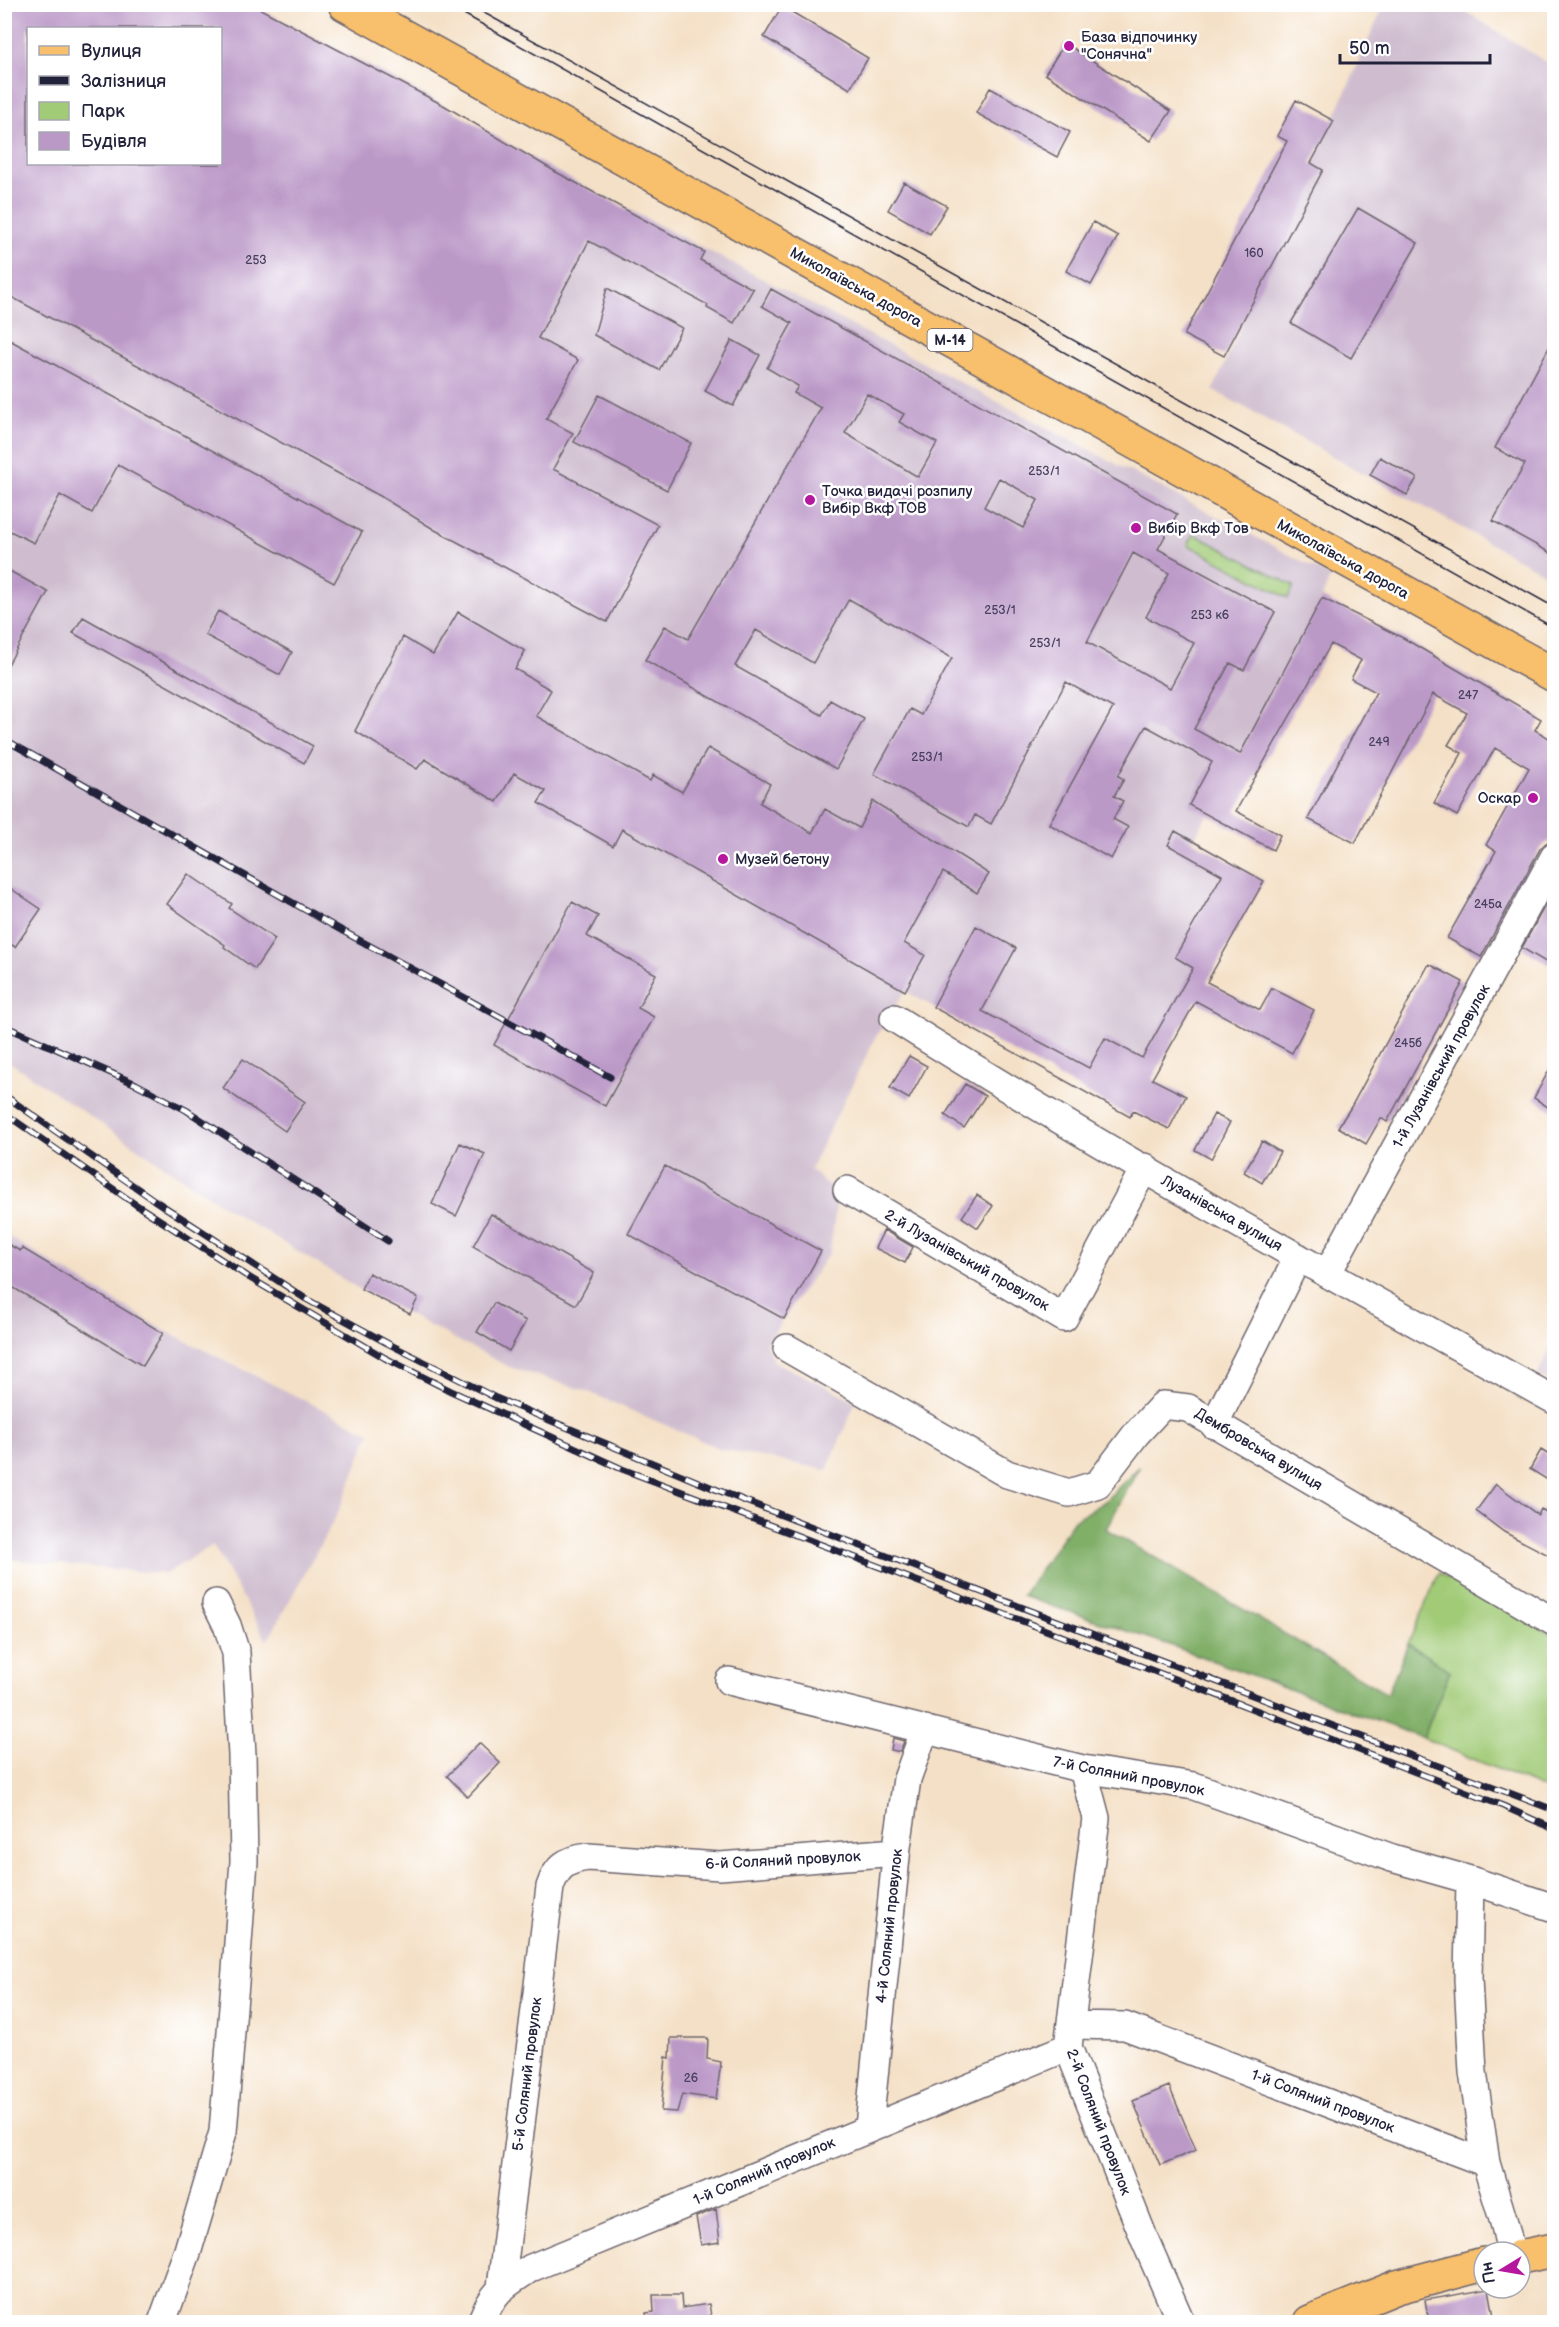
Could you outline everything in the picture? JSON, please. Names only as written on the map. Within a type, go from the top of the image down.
[{"type":"main road","name":"Миколаївська дорога","points":[[345,4],[1554,675]]},
{"type":"main road","points":[[1532,2255],[1554,2250]]},
{"type":"main road","points":[[1310,2322],[1397,2287],[1472,2267]]},
{"type":"street","name":"1-й Лузанівський провулок","points":[[1327,1274],[1554,857]]},
{"type":"street","name":"Лузанівська вулиця","points":[[894,1018],[1006,1088],[1327,1274],[1554,1400]]},
{"type":"street","name":"2-й Лузанівський провулок","points":[[847,1190],[1064,1317],[1145,1167]]},
{"type":"street","points":[[1214,1425],[1298,1257]]},
{"type":"street","name":"Дембровська вулиця","points":[[787,1348],[997,1469],[1069,1493],[1098,1484],[1136,1434],[1163,1405],[1188,1408],[1554,1622]]},
{"type":"street","points":[[162,2322],[188,2250],[223,2132],[236,1970],[244,1861],[242,1755],[236,1653],[227,1625],[216,1603]]},
{"type":"street","name":"7-й Соляний провулок","points":[[729,1682],[1083,1769],[1194,1786],[1392,1858],[1470,1880],[1554,1908]]},
{"type":"street","name":"4-й Соляний провулок","points":[[869,2127],[896,1852],[908,1779],[925,1729]]},
{"type":"street","name":"2-й Соляний провулок","points":[[1083,1769],[1096,1818],[1069,2036],[1144,2238],[1181,2322]]},
{"type":"street","name":"6-й Соляний провулок","points":[[563,1865],[574,1859],[588,1857],[720,1866],[896,1852]]},
{"type":"street","name":"5-й Соляний провулок","points":[[501,2287],[550,1887],[554,1873],[563,1865]]},
{"type":"street","points":[[1470,1880],[1468,1979],[1472,2049],[1486,2163],[1509,2240]]},
{"type":"street","name":"1-й Соляний провулок","points":[[481,2322],[487,2307],[501,2287],[531,2268],[869,2127],[1069,2036],[1125,2026],[1486,2163]]},
{"type":"shaded area","points":[[4,5],[239,5],[1330,576],[1322,598],[1186,854],[1240,886],[1114,1107],[905,991],[874,1040],[810,1170],[838,1193],[830,1252],[766,1344],[773,1361],[856,1401],[827,1470],[721,1449],[586,1391],[509,1367],[359,1289],[225,1207],[5,1059]]},
{"type":"shaded area","points":[[1384,5],[1455,5],[1554,67],[1554,579],[1213,390]]},
{"type":"shaded area","points":[[4,1234],[166,1331],[370,1433],[338,1513],[267,1641],[213,1545],[165,1574],[5,1559]]},
{"type":"shaded area","points":[[1554,1339],[1554,1384],[1538,1375]]},
{"type":"green space","points":[[1194,534],[1294,586],[1288,598],[1188,545]]},
{"type":"green space","points":[[1140,1466],[1106,1529],[1387,1694],[1408,1644],[1450,1671],[1423,1738],[1167,1644],[1022,1596],[1074,1520],[1104,1502]]},
{"type":"green space","points":[[1439,1573],[1554,1635],[1554,1793],[1423,1738],[1450,1671],[1408,1644]]},
{"type":"building","points":[[4,4],[251,4],[445,106],[556,172],[704,252],[700,260],[753,289],[734,323],[707,308],[708,305],[589,241],[538,338],[578,360],[546,419],[573,433],[553,469],[658,525],[607,622],[435,530],[380,496],[4,293]]},
{"type":"building","points":[[782,6],[868,58],[850,89],[764,37]]},
{"type":"building","points":[[1065,43],[1171,111],[1151,141],[1045,74]]},
{"type":"building","points":[[990,88],[1070,132],[1057,157],[976,113]]},
{"type":"building","points":[[1296,100],[1334,121],[1311,163],[1323,170],[1224,356],[1184,335],[1287,141],[1277,136]]},
{"type":"building","points":[[904,182],[947,206],[930,234],[888,210]]},
{"type":"building","points":[[1358,208],[1418,243],[1351,358],[1291,323]]},
{"type":"building","points":[[1093,222],[1118,236],[1091,285],[1066,271]]},
{"type":"building","points":[[607,288],[682,328],[659,370],[594,335]]},
{"type":"building","points":[[771,289],[1177,514],[1158,549],[1275,612],[1244,670],[1230,663],[1194,729],[1240,754],[1322,598],[1405,639],[1541,719],[1535,730],[1554,741],[1554,841],[1546,843],[1540,849],[1481,957],[1447,938],[1496,851],[1486,845],[1529,768],[1495,748],[1457,816],[1434,803],[1462,753],[1448,745],[1467,713],[1433,694],[1355,843],[1308,819],[1376,692],[1351,679],[1361,660],[1331,644],[1236,811],[1280,835],[1273,850],[1189,805],[1212,762],[1146,726],[1118,776],[1124,779],[1114,796],[1123,801],[1113,819],[1128,827],[1111,859],[1049,824],[1113,708],[1066,682],[991,824],[975,815],[969,827],[874,774],[910,709],[921,715],[952,658],[849,599],[813,663],[756,630],[735,666],[822,715],[830,700],[864,719],[836,769],[645,660],[665,626],[688,639],[821,408],[794,393],[798,386],[767,368],[792,323],[762,306]],"holes":[[[867,394],[904,414],[899,422],[937,443],[918,477],[845,433]],[[999,478],[1038,500],[1023,528],[984,507]],[[1133,553],[1169,573],[1146,617],[1194,643],[1170,688],[1087,642]]]},
{"type":"building","points":[[4,337],[362,532],[334,583],[118,465],[92,513],[60,495],[34,543],[4,528]]},
{"type":"building","points":[[1554,338],[1554,555],[1493,521],[1525,464],[1495,448]]},
{"type":"building","points":[[732,340],[760,355],[733,406],[705,391]]},
{"type":"building","points":[[599,395],[691,443],[667,490],[574,442]]},
{"type":"building","points":[[1380,457],[1417,478],[1407,495],[1370,475]]},
{"type":"building","points":[[4,568],[48,592],[4,672]]},
{"type":"building","points":[[218,611],[292,652],[280,675],[205,635]]},
{"type":"building","points":[[458,612],[525,651],[515,669],[551,690],[536,716],[650,781],[653,775],[682,792],[708,748],[770,784],[760,803],[812,833],[825,809],[859,828],[873,801],[989,874],[977,893],[943,872],[904,943],[925,955],[905,991],[622,829],[613,846],[538,803],[546,791],[514,773],[497,802],[425,759],[417,769],[355,731],[403,637],[433,655]]},
{"type":"building","points":[[83,617],[313,746],[304,763],[73,633]]},
{"type":"building","points":[[1175,831],[1264,881],[1207,982],[1260,1010],[1272,988],[1314,1010],[1292,1053],[1196,1001],[1152,1079],[1186,1096],[1169,1129],[1133,1111],[1130,1117],[933,1007],[976,926],[1016,948],[982,1011],[1089,1068],[1105,1038],[1142,1058],[1193,968],[1175,957],[1222,875],[1168,845]]},
{"type":"building","points":[[188,874],[232,904],[229,908],[275,939],[255,969],[167,904]]},
{"type":"building","points":[[4,884],[41,909],[15,947],[4,940]]},
{"type":"building","points":[[1554,889],[1554,967],[1522,948]]},
{"type":"building","points":[[572,902],[598,916],[587,936],[656,974],[638,1008],[654,1017],[605,1106],[494,1045]]},
{"type":"building","points":[[1429,964],[1463,982],[1387,1122],[1381,1118],[1366,1144],[1338,1127]]},
{"type":"building","points":[[909,1056],[927,1066],[909,1099],[890,1088]]},
{"type":"building","points":[[243,1059],[305,1102],[285,1131],[223,1088]]},
{"type":"building","points":[[1554,1061],[1554,1111],[1534,1098]]},
{"type":"building","points":[[965,1084],[985,1096],[964,1128],[945,1115]]},
{"type":"building","points":[[1214,1114],[1230,1122],[1211,1159],[1195,1150]]},
{"type":"building","points":[[1262,1141],[1280,1152],[1262,1183],[1244,1172]]},
{"type":"building","points":[[460,1143],[485,1154],[456,1216],[432,1204]]},
{"type":"building","points":[[665,1166],[821,1251],[784,1319],[628,1234]]},
{"type":"building","points":[[977,1195],[993,1206],[978,1228],[962,1217]]},
{"type":"building","points":[[491,1214],[594,1273],[576,1305],[473,1246]]},
{"type":"building","points":[[884,1230],[913,1247],[905,1263],[875,1248]]},
{"type":"building","points":[[4,1242],[20,1251],[22,1248],[163,1333],[143,1366],[4,1282]]},
{"type":"building","points":[[369,1273],[418,1298],[410,1314],[361,1289]]},
{"type":"building","points":[[494,1303],[526,1321],[509,1351],[477,1332]]},
{"type":"building","points":[[1541,1450],[1554,1458],[1554,1484],[1530,1469]]},
{"type":"building","points":[[1496,1484],[1538,1515],[1541,1509],[1554,1516],[1554,1558],[1504,1532],[1476,1511]]},
{"type":"building","points":[[893,1738],[904,1741],[900,1752],[891,1750]]},
{"type":"building","points":[[479,1743],[500,1763],[468,1797],[447,1776]]},
{"type":"building","points":[[671,2038],[708,2038],[707,2059],[721,2062],[716,2099],[682,2094],[677,2112],[661,2111],[666,2057],[670,2058]]},
{"type":"building","points":[[1169,2086],[1196,2150],[1160,2165],[1133,2101]]},
{"type":"building","points":[[716,2209],[720,2242],[701,2245],[696,2217]]},
{"type":"building","points":[[1472,2292],[1472,2300],[1491,2300],[1495,2322],[1429,2322],[1425,2300]]},
{"type":"building","points":[[653,2295],[681,2295],[682,2308],[709,2304],[712,2322],[647,2322],[646,2313],[654,2312]]},
{"type":"tram line","points":[[446,4],[1554,628]]},
{"type":"tram line","points":[[468,4],[1554,607]]},
{"type":"railway","points":[[4,739],[339,929],[610,1077]]},
{"type":"railway","points":[[4,1026],[136,1084],[186,1110],[388,1241]]},
{"type":"railway","points":[[4,1095],[154,1200],[306,1299],[496,1398],[720,1491],[879,1553],[1554,1810]]},
{"type":"railway","points":[[4,1113],[135,1204],[250,1278],[385,1358],[451,1391],[622,1469],[1235,1702],[1503,1806],[1554,1829]]},
{"type":"place","name":"База відпочинку \"Сонячна\"","points":[[1069,46]]},
{"type":"place","name":"Точка видачі розпилу Вибір Вкф ТОВ","points":[[810,500]]},
{"type":"place","name":"Вибір Вкф Тов","points":[[1136,528]]},
{"type":"place","name":"Оскар","points":[[1533,798]]},
{"type":"place","name":"Музей бетону","points":[[723,859]]}]
